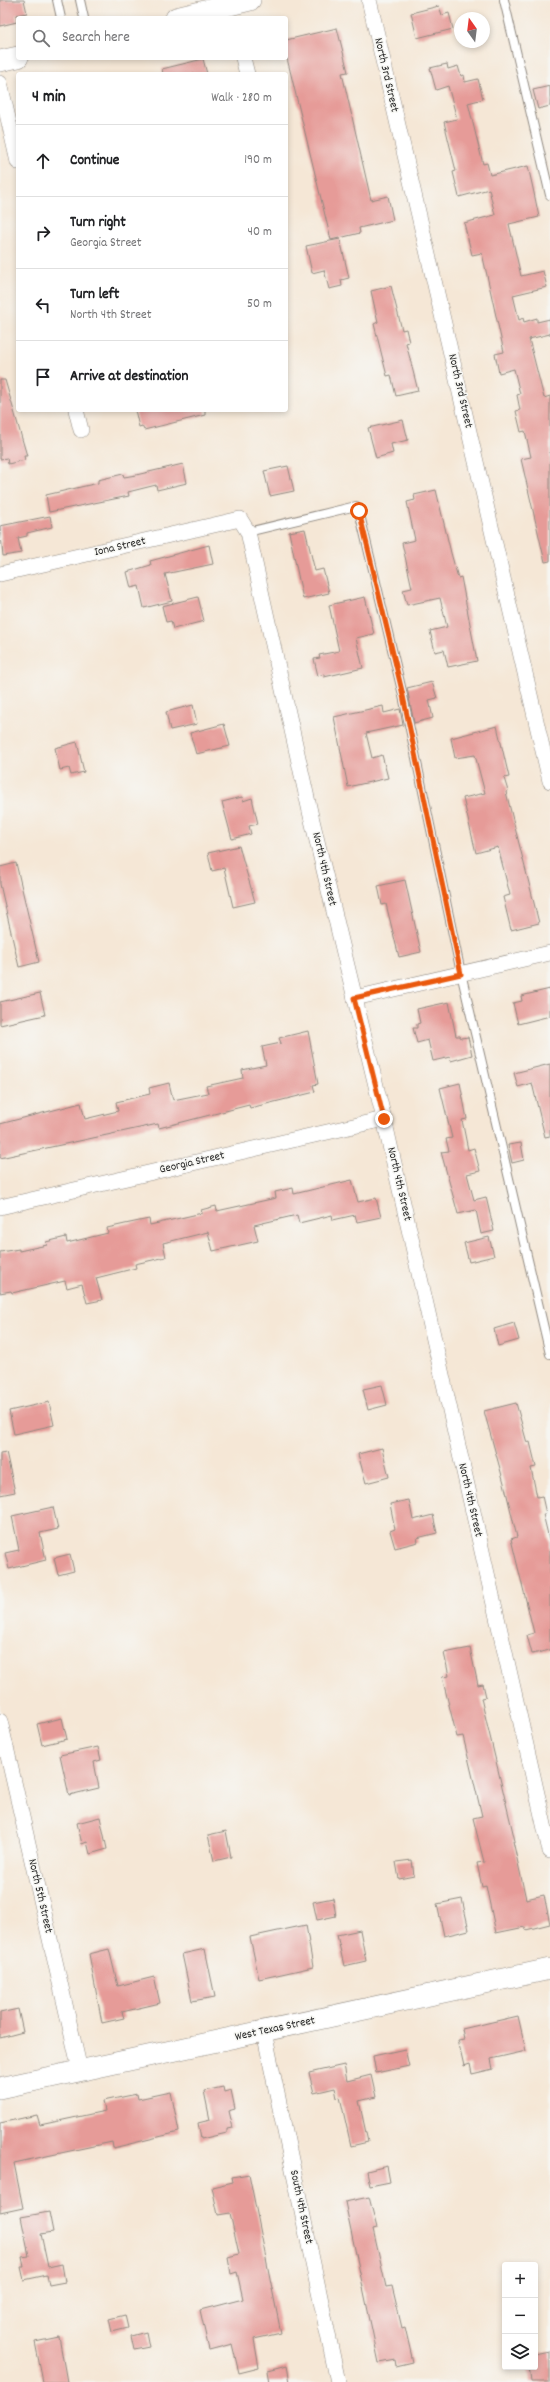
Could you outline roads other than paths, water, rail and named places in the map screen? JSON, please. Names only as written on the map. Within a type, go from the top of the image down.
[{"type":"street","name":"North 3rd Street","points":[[368,0],[550,782]]},
{"type":"street","points":[[188,16],[238,8]]},
{"type":"street","points":[[0,61],[16,57]]},
{"type":"street","points":[[244,60],[246,72]]},
{"type":"street","points":[[0,83],[16,153]]},
{"type":"street","points":[[76,412],[81,430]]},
{"type":"street","name":"Iona Street","points":[[0,574],[244,526]]},
{"type":"street","name":"North 4th Street","points":[[244,526],[354,998],[384,1119],[550,1851]]},
{"type":"street","points":[[354,998],[550,953]]},
{"type":"street","name":"Georgia Street","points":[[0,1207],[384,1119]]},
{"type":"street","name":"North 5th Street","points":[[0,1721],[80,2070]]},
{"type":"street","name":"West Texas Street","points":[[0,2088],[550,1969]]},
{"type":"street","name":"South 4th Street","points":[[264,2032],[338,2382]]},
{"type":"lane","points":[[57,0],[61,16]]},
{"type":"lane","points":[[80,0],[84,16]]},
{"type":"lane","points":[[504,0],[550,195]]},
{"type":"lane","points":[[244,526],[356,506],[359,511],[402,691],[461,974],[550,1354]]}]
